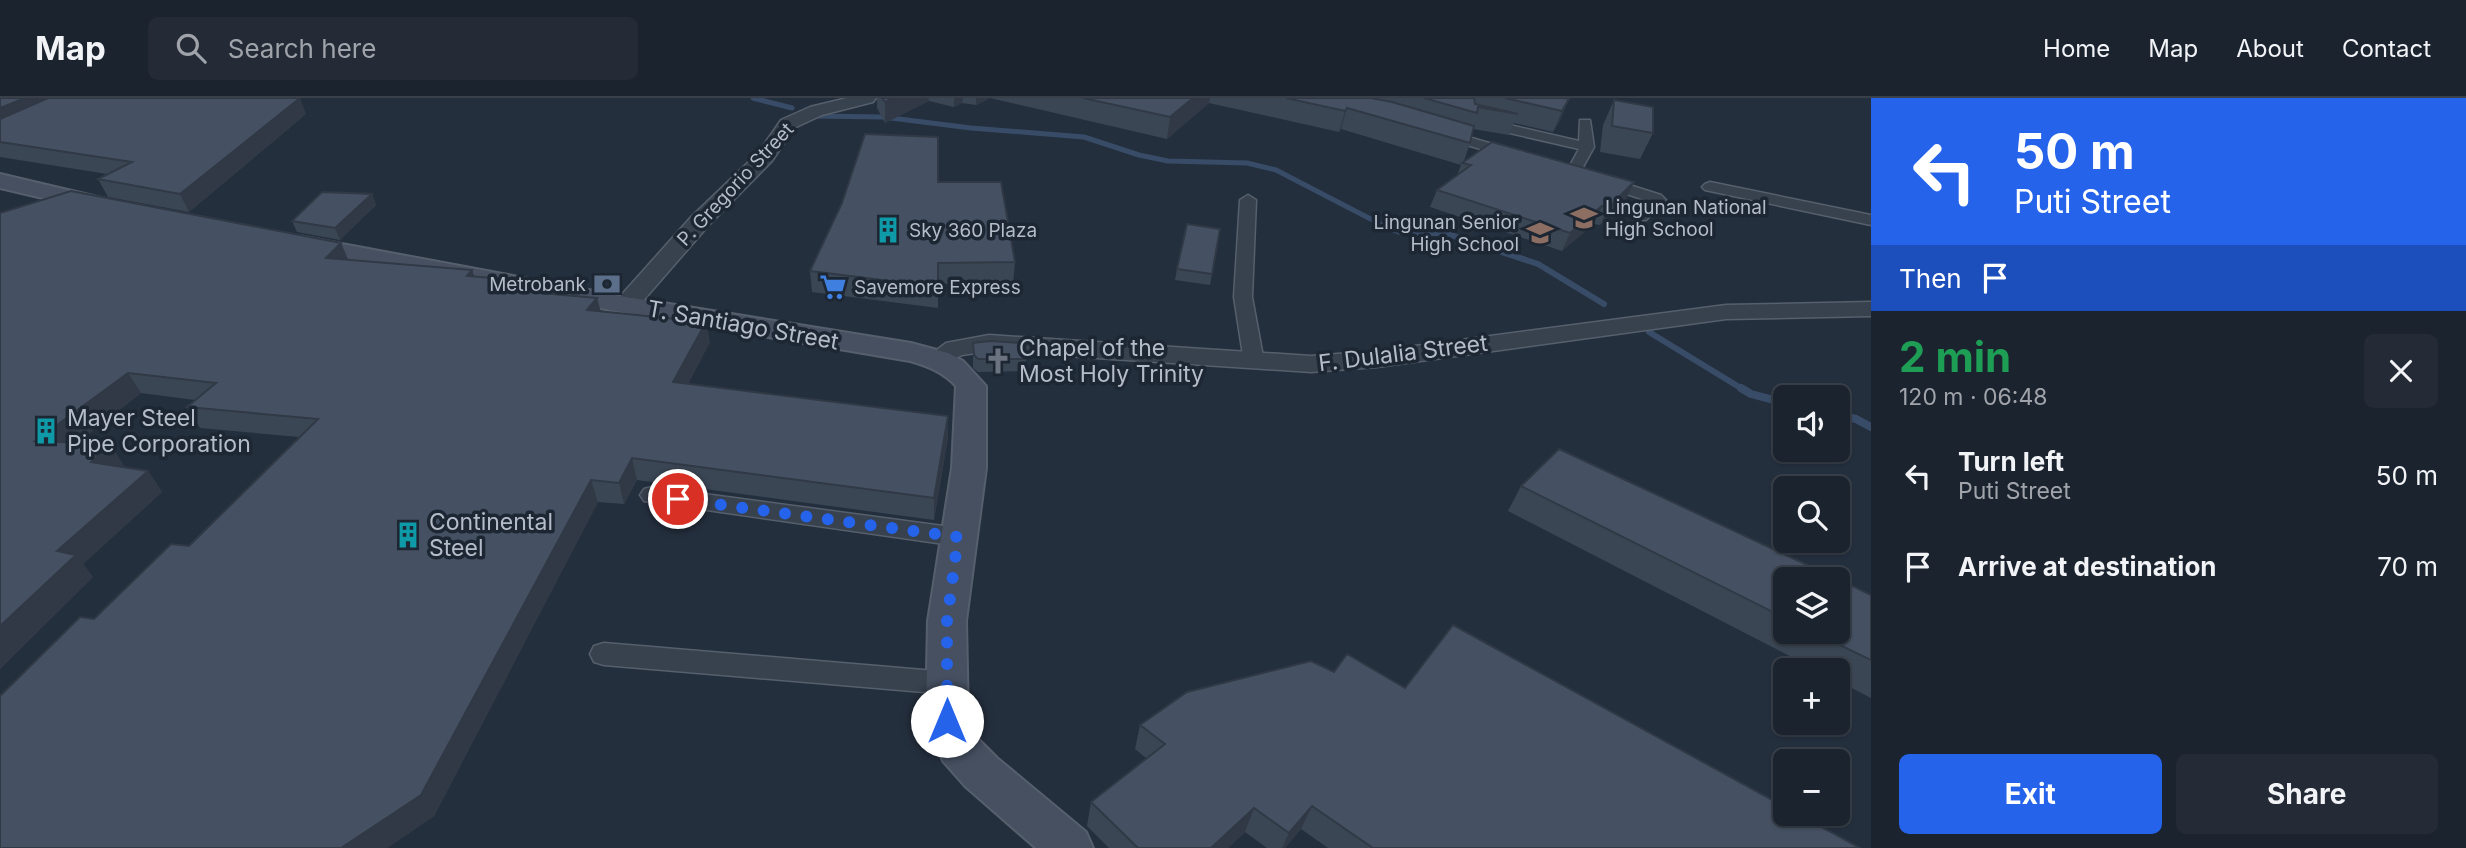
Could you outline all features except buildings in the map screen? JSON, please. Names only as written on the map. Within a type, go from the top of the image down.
[{"type":"main road","points":[[4,185],[129,210]]},
{"type":"main road","name":"T. Santiago Street","points":[[274,238],[626,305],[938,359],[954,367],[971,386],[969,468],[947,621],[947,721],[958,748],[981,772],[1019,802],[1069,848]]},
{"type":"street","name":"P. Gregorio Street","points":[[626,305],[700,221],[765,157],[787,124],[816,111],[867,98]]},
{"type":"street","points":[[1478,111],[1473,120],[1587,146]]},
{"type":"street","points":[[1585,123],[1587,146],[1567,171],[1658,200],[1640,217]]},
{"type":"street","points":[[1426,129],[1457,132],[1524,158]]},
{"type":"street","points":[[1710,187],[1871,220]]},
{"type":"street","points":[[1248,200],[1243,298],[1254,362]]},
{"type":"street","name":"F. Dulalia Street","points":[[938,359],[955,348],[989,343],[1311,365],[1377,359],[1726,312],[1871,309]]},
{"type":"street","points":[[652,495],[958,537]]},
{"type":"street","points":[[604,654],[947,683]]},
{"type":"waterway","points":[[753,98],[792,108]]},
{"type":"waterway","points":[[814,116],[883,117],[971,128],[1084,137],[1139,155],[1168,161],[1247,163],[1276,170],[1387,227]]},
{"type":"waterway","points":[[1387,227],[1403,233],[1445,233],[1538,264],[1604,304]]},
{"type":"waterway","points":[[1649,332],[1744,390]]},
{"type":"waterway","points":[[1741,388],[1751,394],[1773,400]]},
{"type":"waterway","points":[[1850,418],[1871,427]]},
{"type":"place","name":"Lingunan National High School","points":[[1584,218]]},
{"type":"place","name":"Sky 360 Plaza","points":[[888,230]]},
{"type":"place","name":"Lingunan Senior High School","points":[[1540,233]]},
{"type":"place","name":"Metrobank","points":[[607,284]]},
{"type":"place","name":"Savemore Express","points":[[833,287]]},
{"type":"place","name":"Chapel of the Most Holy Trinity","points":[[998,361]]},
{"type":"place","name":"Mayer Steel Pipe Corporation","points":[[46,431]]},
{"type":"place","name":"Continental Steel","points":[[408,535]]},
{"type":"route","points":[[678,499],[958,537],[947,621],[947,721]]}]
